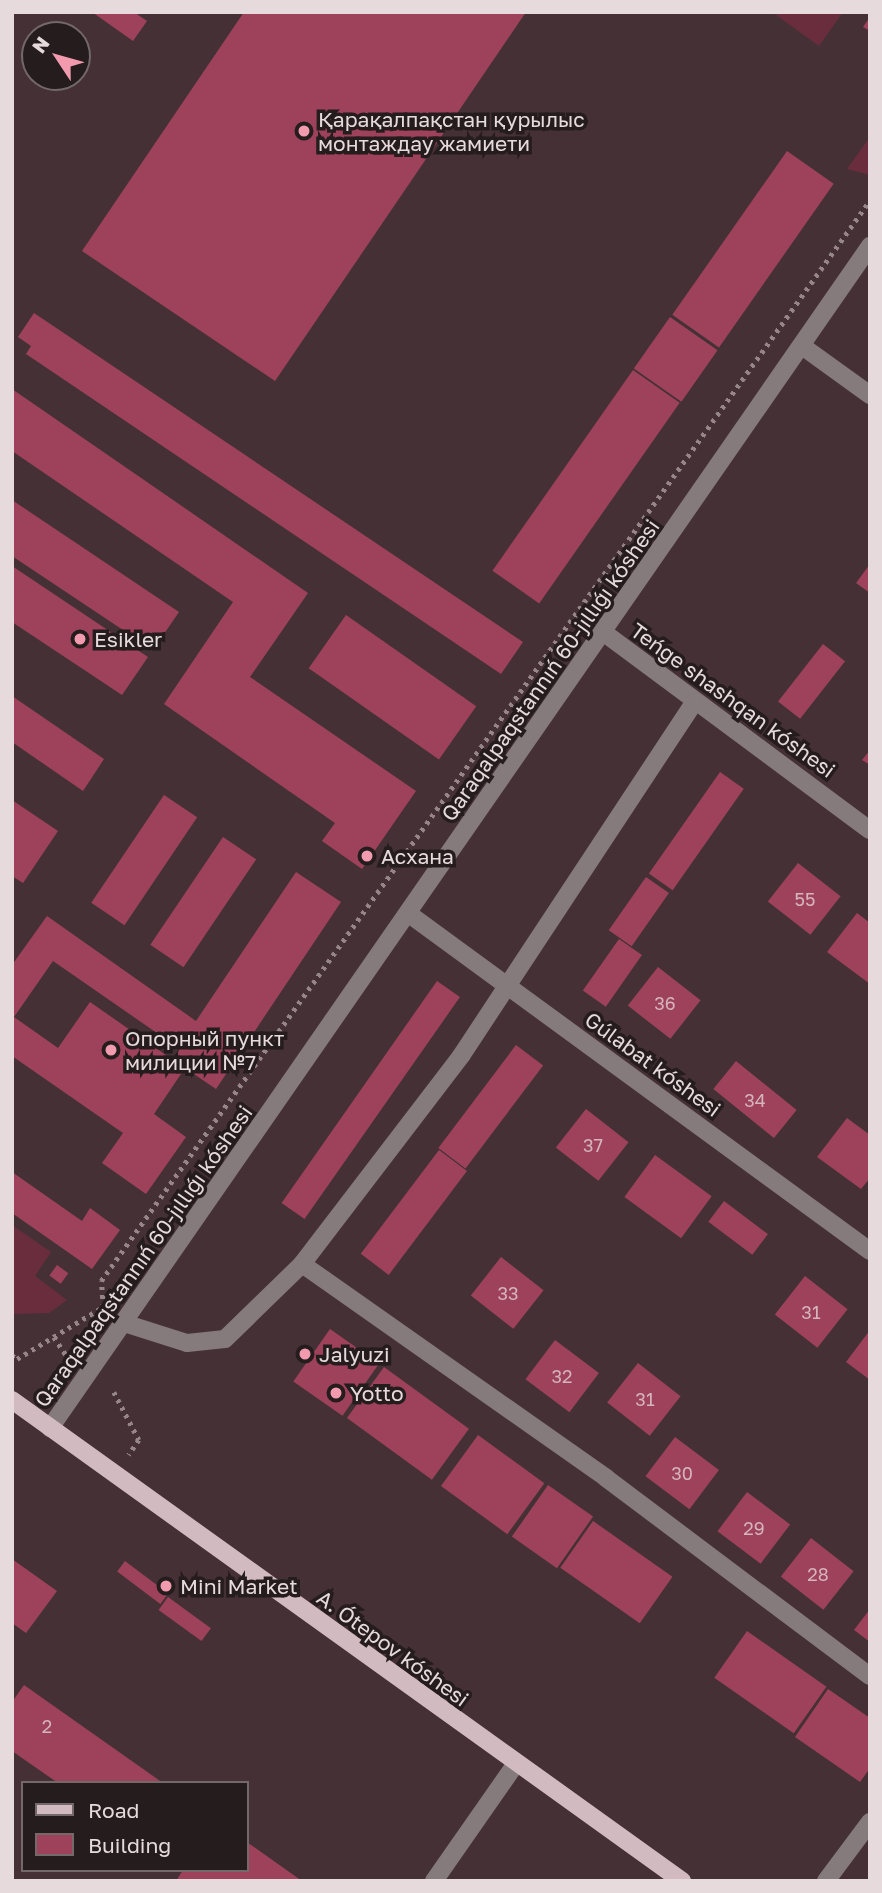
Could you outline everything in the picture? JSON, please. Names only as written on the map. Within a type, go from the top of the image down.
[{"type":"main road","name":"A. Ótepov kóshesi","points":[[12,1400],[515,1765],[682,1881]]},
{"type":"street","name":"Qaraqalpaqstannıń 60-jıllıǵı kóshesi","points":[[50,1428],[410,914],[870,246]]},
{"type":"street","points":[[802,346],[870,395]]},
{"type":"street","name":"Teńge shashqan kóshesi","points":[[603,632],[870,830]]},
{"type":"street","points":[[124,1323],[187,1343],[225,1339],[302,1265],[461,1056],[695,701]]},
{"type":"street","name":"Gúlabat kóshesi","points":[[410,914],[870,1251]]},
{"type":"street","points":[[302,1265],[606,1478],[870,1676]]},
{"type":"street","points":[[434,1881],[515,1765]]},
{"type":"street","points":[[826,1881],[870,1822]]},
{"type":"path","points":[[12,1355],[17,1359],[103,1307],[101,1281],[870,200]]},
{"type":"path","points":[[54,1337],[69,1359]]},
{"type":"path","points":[[114,1392],[139,1440],[129,1455]]},
{"type":"shaded area","points":[[772,12],[843,12],[819,46]]},
{"type":"shaded area","points":[[870,137],[870,175],[847,169]]},
{"type":"shaded area","points":[[12,1225],[51,1252],[35,1276],[67,1300],[49,1313],[12,1314]]},
{"type":"building","points":[[92,12],[134,12],[147,21],[133,41]]},
{"type":"building","name":"Қарақалпақстан қурылыс монтаждау жамиети","points":[[244,12],[526,12],[275,381],[82,251]]},
{"type":"building","points":[[870,17],[870,31],[863,27]]},
{"type":"building","points":[[787,151],[834,184],[719,348],[672,315]]},
{"type":"building","points":[[34,313],[523,642],[501,674],[26,354],[31,346],[18,337]]},
{"type":"building","points":[[670,317],[718,350],[681,402],[634,369]]},
{"type":"building","points":[[633,370],[680,403],[539,603],[492,571]]},
{"type":"building","points":[[12,389],[308,593],[250,677],[416,791],[362,869],[322,841],[335,823],[164,704],[233,602],[12,451]]},
{"type":"building","points":[[12,500],[179,612],[153,650],[12,556]]},
{"type":"building","points":[[870,564],[870,593],[856,583]]},
{"type":"building","name":"Esikler","points":[[12,566],[148,657],[122,695],[12,622]]},
{"type":"building","points":[[346,615],[476,706],[439,759],[309,668]]},
{"type":"building","points":[[823,644],[845,661],[800,719],[778,702]]},
{"type":"building","points":[[12,696],[104,759],[83,791],[12,742]]},
{"type":"building","points":[[870,750],[870,765],[862,760]]},
{"type":"building","points":[[720,772],[744,789],[673,890],[649,874]]},
{"type":"building","points":[[164,795],[197,817],[124,925],[91,903]]},
{"type":"building","points":[[12,800],[58,831],[23,883],[12,876]]},
{"type":"building","points":[[223,837],[256,859],[183,967],[150,945]]},
{"type":"building","points":[[798,863],[841,896],[810,935],[768,902]]},
{"type":"building","points":[[296,872],[341,902],[216,1089],[185,1068],[154,1114],[186,1137],[146,1194],[102,1163],[123,1133],[12,1056],[12,965],[47,916],[196,1021]],"holes":[[[53,961],[180,1049],[173,1060],[90,1002],[58,1048],[14,1017]]]},
{"type":"building","points":[[646,877],[669,893],[632,946],[609,930]]},
{"type":"building","points":[[857,913],[870,923],[870,984],[827,952]]},
{"type":"building","points":[[619,939],[642,955],[606,1007],[583,991]]},
{"type":"building","points":[[658,967],[701,1000],[670,1039],[628,1006]]},
{"type":"building","points":[[437,981],[460,997],[304,1219],[282,1203]]},
{"type":"building","points":[[516,1045],[543,1065],[466,1168],[438,1148]]},
{"type":"building","points":[[736,1061],[797,1110],[774,1138],[713,1089]]},
{"type":"building","points":[[586,1109],[629,1142],[598,1181],[556,1148]]},
{"type":"building","points":[[847,1118],[870,1135],[870,1178],[861,1189],[817,1157]]},
{"type":"building","points":[[439,1150],[467,1171],[389,1275],[361,1254]]},
{"type":"building","points":[[655,1155],[712,1196],[681,1238],[624,1197]]},
{"type":"building","points":[[12,1172],[82,1221],[90,1208],[120,1230],[92,1269],[12,1213]]},
{"type":"building","points":[[724,1201],[768,1234],[752,1255],[708,1222]]},
{"type":"building","points":[[501,1257],[544,1290],[513,1329],[471,1296]]},
{"type":"building","points":[[57,1265],[68,1273],[61,1284],[49,1276]]},
{"type":"building","points":[[805,1276],[848,1309],[817,1348],[775,1315]]},
{"type":"building","points":[[330,1329],[379,1363],[342,1416],[293,1381]]},
{"type":"building","points":[[870,1330],[870,1380],[846,1362]]},
{"type":"building","points":[[555,1340],[599,1373],[569,1412],[526,1379]]},
{"type":"building","points":[[638,1363],[681,1396],[650,1436],[607,1402]]},
{"type":"building","points":[[384,1367],[469,1429],[432,1480],[347,1418]]},
{"type":"building","points":[[478,1435],[544,1483],[507,1534],[441,1486]]},
{"type":"building","points":[[675,1437],[719,1470],[689,1509],[646,1476]]},
{"type":"building","points":[[548,1485],[593,1517],[557,1568],[512,1537]]},
{"type":"building","points":[[747,1492],[790,1524],[761,1564],[718,1531]]},
{"type":"building","points":[[593,1521],[672,1577],[640,1623],[560,1568]]},
{"type":"building","points":[[811,1538],[854,1571],[823,1610],[781,1577]]},
{"type":"building","points":[[12,1559],[57,1591],[26,1633],[12,1623]]},
{"type":"building","points":[[125,1561],[168,1593],[160,1604],[117,1571]]},
{"type":"building","points":[[168,1597],[211,1628],[201,1641],[159,1610]]},
{"type":"building","points":[[870,1609],[870,1642],[854,1630]]},
{"type":"building","points":[[747,1631],[826,1687],[794,1733],[714,1678]]},
{"type":"building","points":[[24,1685],[160,1781],[55,1781],[12,1751],[12,1702]]},
{"type":"building","points":[[828,1689],[870,1718],[870,1768],[860,1782],[795,1737]]},
{"type":"building","points":[[248,1843],[302,1881],[176,1881],[182,1872],[248,1872]]},
{"type":"place","name":"Қарақалпақстан қурылыс монтаждау жамиети","points":[[304,131]]},
{"type":"place","name":"Esikler","points":[[80,639]]},
{"type":"place","name":"Асхана","points":[[367,856]]},
{"type":"place","name":"Опорный пункт милиции №7","points":[[111,1050]]},
{"type":"place","name":"Jalyuzi","points":[[305,1354]]},
{"type":"place","name":"Yotto","points":[[336,1393]]},
{"type":"place","name":"Mini Market","points":[[166,1586]]}]
